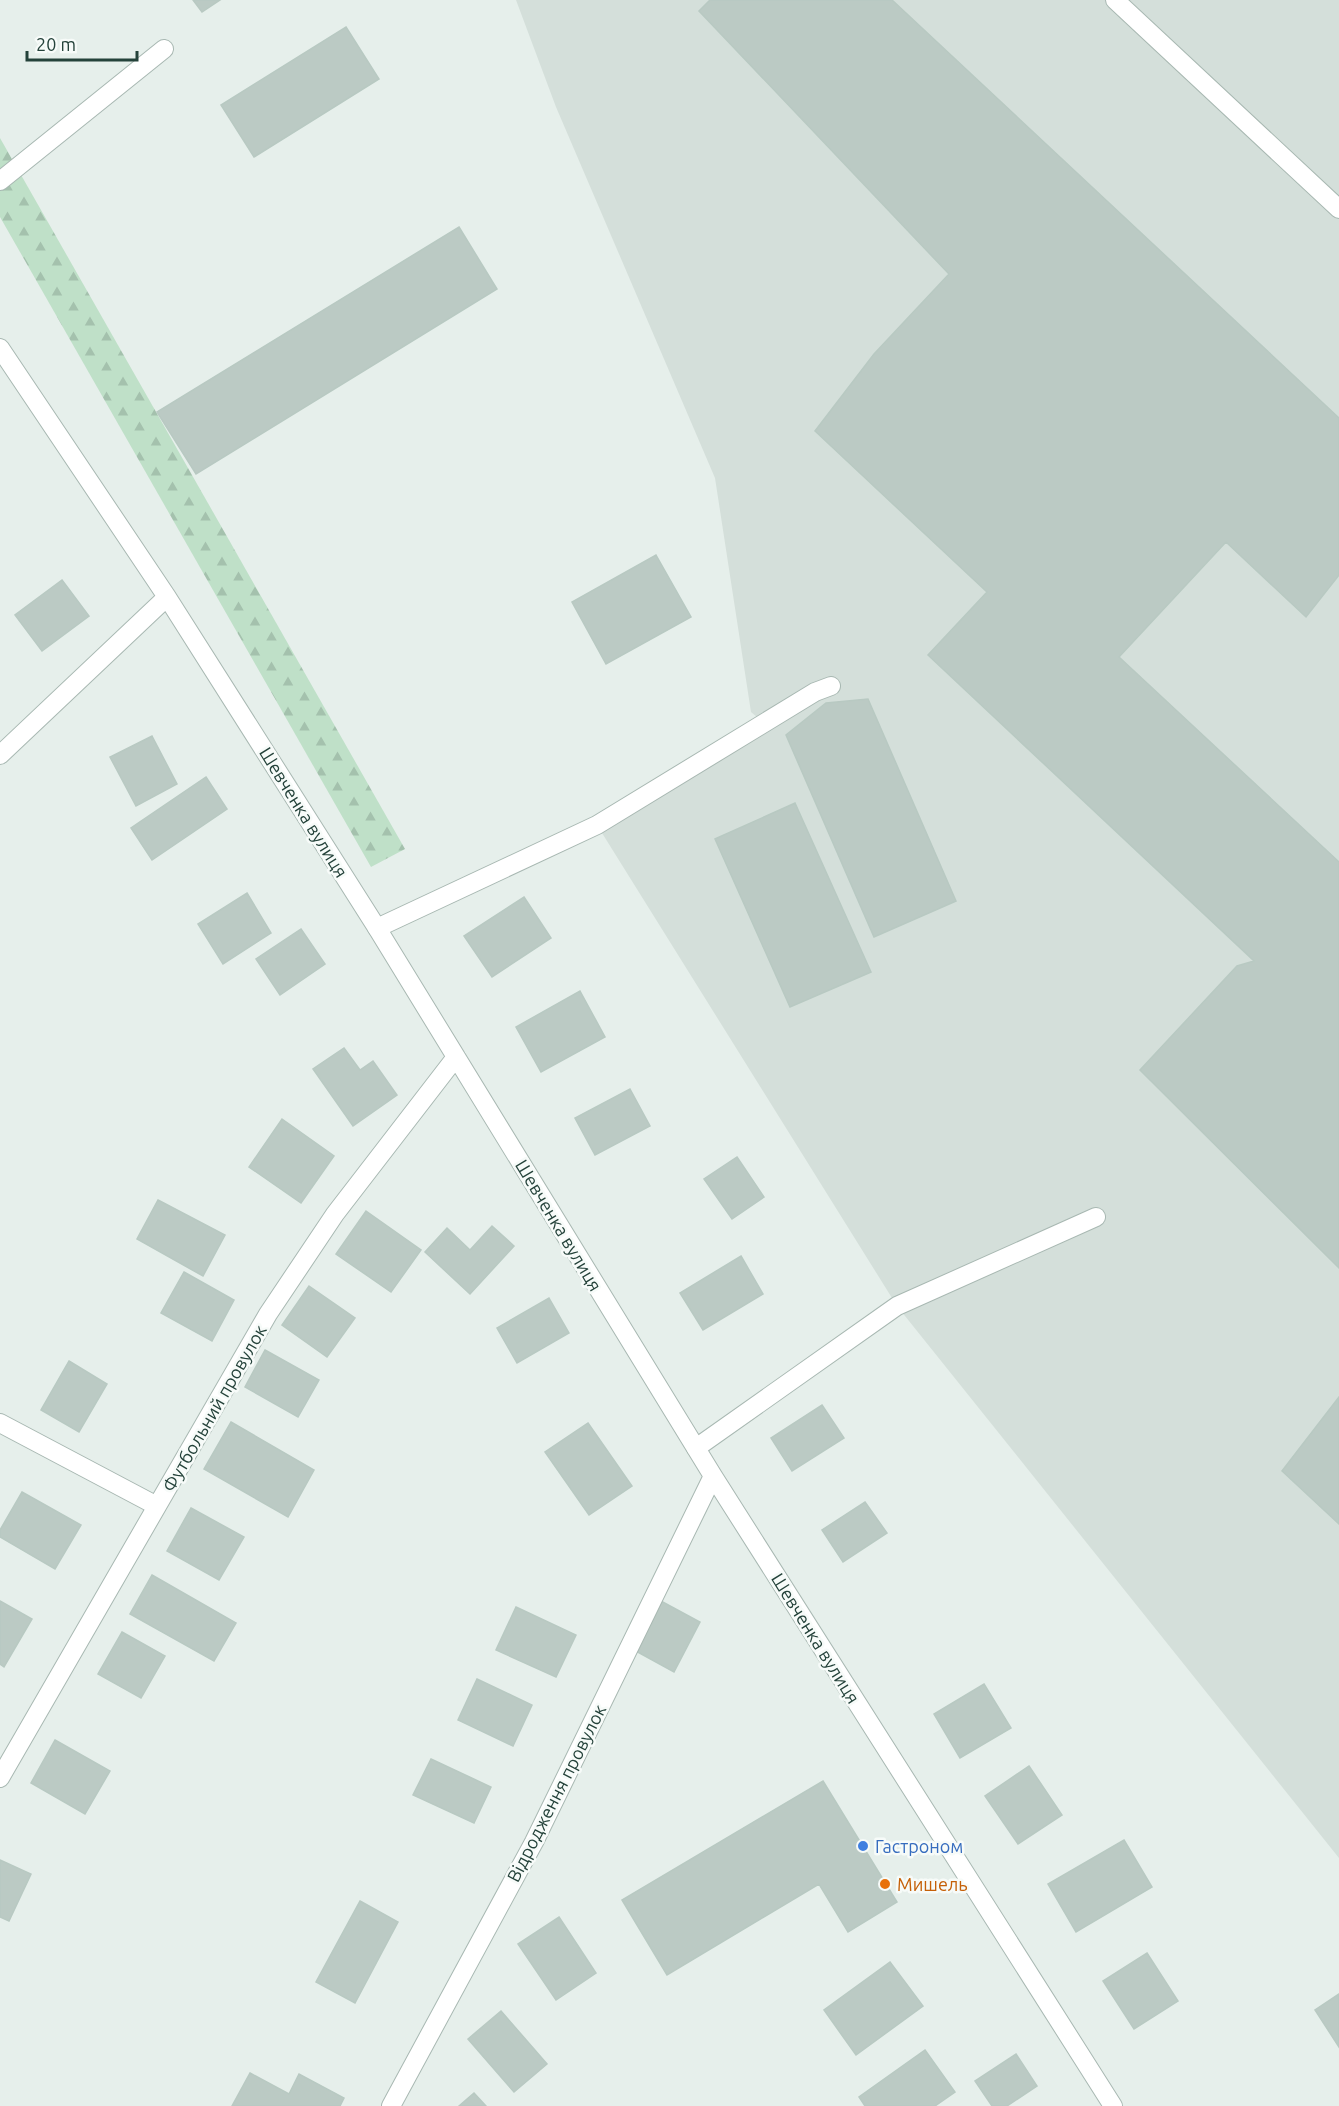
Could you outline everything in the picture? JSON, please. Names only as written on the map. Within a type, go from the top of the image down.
[{"type":"street","points":[[1115,0],[1339,209]]},
{"type":"street","points":[[0,181],[164,49]]},
{"type":"street","name":"Шевченка вулиця","points":[[0,348],[167,597],[377,928],[713,1476],[1113,2106]]},
{"type":"street","points":[[0,755],[167,597]]},
{"type":"street","points":[[377,928],[597,825],[815,692],[831,686]]},
{"type":"street","name":"Футбольний провулок","points":[[0,1778],[268,1314],[335,1214],[456,1057]]},
{"type":"street","points":[[696,1448],[897,1305],[1096,1217]]},
{"type":"street","points":[[0,1423],[157,1506]]},
{"type":"street","name":"Відродження провулок","points":[[391,2106],[534,1842],[713,1476]]},
{"type":"shaded area","points":[[516,0],[1339,0],[1339,1858],[897,1306],[597,825],[764,723],[751,712],[715,478],[556,107]]},
{"type":"green space","points":[[0,138],[405,849],[371,867],[0,217]]},
{"type":"building","points":[[193,0],[220,0],[202,12]]},
{"type":"building","points":[[710,0],[892,0],[1339,418],[1339,575],[1306,617],[1226,542],[1119,657],[1339,862],[1339,1268],[1140,1070],[1237,966],[1254,961],[928,655],[987,592],[815,431],[874,354],[949,274],[699,11]]},
{"type":"building","points":[[346,27],[379,79],[254,157],[221,105]]},
{"type":"building","points":[[459,227],[497,289],[196,474],[157,412]]},
{"type":"building","points":[[656,555],[691,617],[606,664],[572,602]]},
{"type":"building","points":[[62,580],[89,616],[42,651],[15,615]]},
{"type":"building","points":[[868,699],[956,901],[874,937],[786,735],[826,703]]},
{"type":"building","points":[[152,736],[177,784],[136,806],[110,757]]},
{"type":"building","points":[[206,777],[227,809],[152,860],[131,828]]},
{"type":"building","points":[[795,803],[871,972],[790,1007],[715,839]]},
{"type":"building","points":[[247,893],[271,933],[223,964],[198,924]]},
{"type":"building","points":[[524,897],[551,938],[492,977],[464,936]]},
{"type":"building","points":[[301,929],[325,964],[280,995],[256,959]]},
{"type":"building","points":[[580,991],[605,1037],[541,1072],[516,1027]]},
{"type":"building","points":[[344,1048],[360,1070],[373,1061],[397,1095],[353,1126],[313,1069]]},
{"type":"building","points":[[630,1089],[650,1126],[595,1155],[575,1118]]},
{"type":"building","points":[[282,1119],[334,1156],[301,1203],[249,1167]]},
{"type":"building","points":[[737,1157],[764,1197],[732,1219],[704,1179]]},
{"type":"building","points":[[158,1200],[225,1235],[203,1276],[137,1239]]},
{"type":"building","points":[[366,1211],[421,1250],[391,1292],[336,1254]]},
{"type":"building","points":[[492,1226],[514,1246],[470,1294],[425,1252],[447,1228],[470,1250]]},
{"type":"building","points":[[741,1256],[763,1294],[703,1330],[680,1293]]},
{"type":"building","points":[[184,1272],[234,1300],[212,1341],[161,1313]]},
{"type":"building","points":[[309,1286],[355,1318],[327,1357],[282,1325]]},
{"type":"building","points":[[549,1298],[569,1333],[517,1363],[497,1328]]},
{"type":"building","points":[[265,1350],[319,1380],[298,1417],[245,1387]]},
{"type":"building","points":[[69,1361],[107,1384],[79,1432],[41,1410]]},
{"type":"building","points":[[1339,1397],[1339,1524],[1282,1471]]},
{"type":"building","points":[[822,1405],[844,1438],[792,1471],[771,1438]]},
{"type":"building","points":[[231,1422],[314,1470],[288,1517],[204,1469]]},
{"type":"building","points":[[588,1423],[632,1486],[589,1515],[545,1452]]},
{"type":"building","points":[[22,1492],[81,1525],[55,1569],[0,1537],[0,1530]]},
{"type":"building","points":[[865,1502],[887,1533],[843,1562],[822,1530]]},
{"type":"building","points":[[191,1508],[244,1537],[219,1580],[167,1551]]},
{"type":"building","points":[[152,1575],[236,1623],[214,1661],[130,1614]]},
{"type":"building","points":[[659,1600],[700,1622],[674,1672],[632,1649]]},
{"type":"building","points":[[0,1601],[32,1619],[4,1667],[0,1664]]},
{"type":"building","points":[[516,1607],[576,1635],[556,1677],[496,1650]]},
{"type":"building","points":[[122,1632],[165,1656],[141,1698],[98,1674]]},
{"type":"building","points":[[477,1679],[532,1705],[513,1746],[458,1720]]},
{"type":"building","points":[[984,1684],[1011,1728],[960,1758],[934,1714]]},
{"type":"building","points":[[55,1740],[110,1771],[85,1814],[31,1783]]},
{"type":"building","points":[[431,1759],[491,1787],[474,1823],[413,1795]]},
{"type":"building","points":[[1029,1766],[1062,1815],[1018,1844],[985,1796]]},
{"type":"building","points":[[823,1781],[897,1902],[848,1932],[819,1884],[667,1975],[622,1900]]},
{"type":"building","points":[[1124,1840],[1152,1887],[1076,1932],[1048,1884]]},
{"type":"building","points":[[0,1860],[31,1874],[9,1921],[0,1917]]},
{"type":"building","points":[[360,1901],[398,1922],[355,2003],[316,1982]]},
{"type":"building","points":[[559,1917],[596,1973],[556,2000],[518,1944]]},
{"type":"building","points":[[1147,1953],[1178,2001],[1134,2029],[1103,1981]]},
{"type":"building","points":[[890,1962],[923,2006],[856,2055],[824,2010]]},
{"type":"building","points":[[1339,1994],[1339,2047],[1315,2010]]},
{"type":"building","points":[[501,2011],[547,2064],[514,2092],[468,2039]]},
{"type":"building","points":[[925,2050],[955,2092],[935,2106],[865,2106],[859,2097]]},
{"type":"building","points":[[1016,2054],[1037,2086],[1007,2106],[992,2106],[975,2081]]},
{"type":"building","points":[[250,2073],[289,2094],[299,2074],[344,2098],[340,2106],[232,2106]]},
{"type":"building","points":[[474,2093],[486,2106],[459,2106]]},
{"type":"place","name":"Гастроном","points":[[863,1846]]},
{"type":"place","name":"Мишель","points":[[885,1884]]}]
